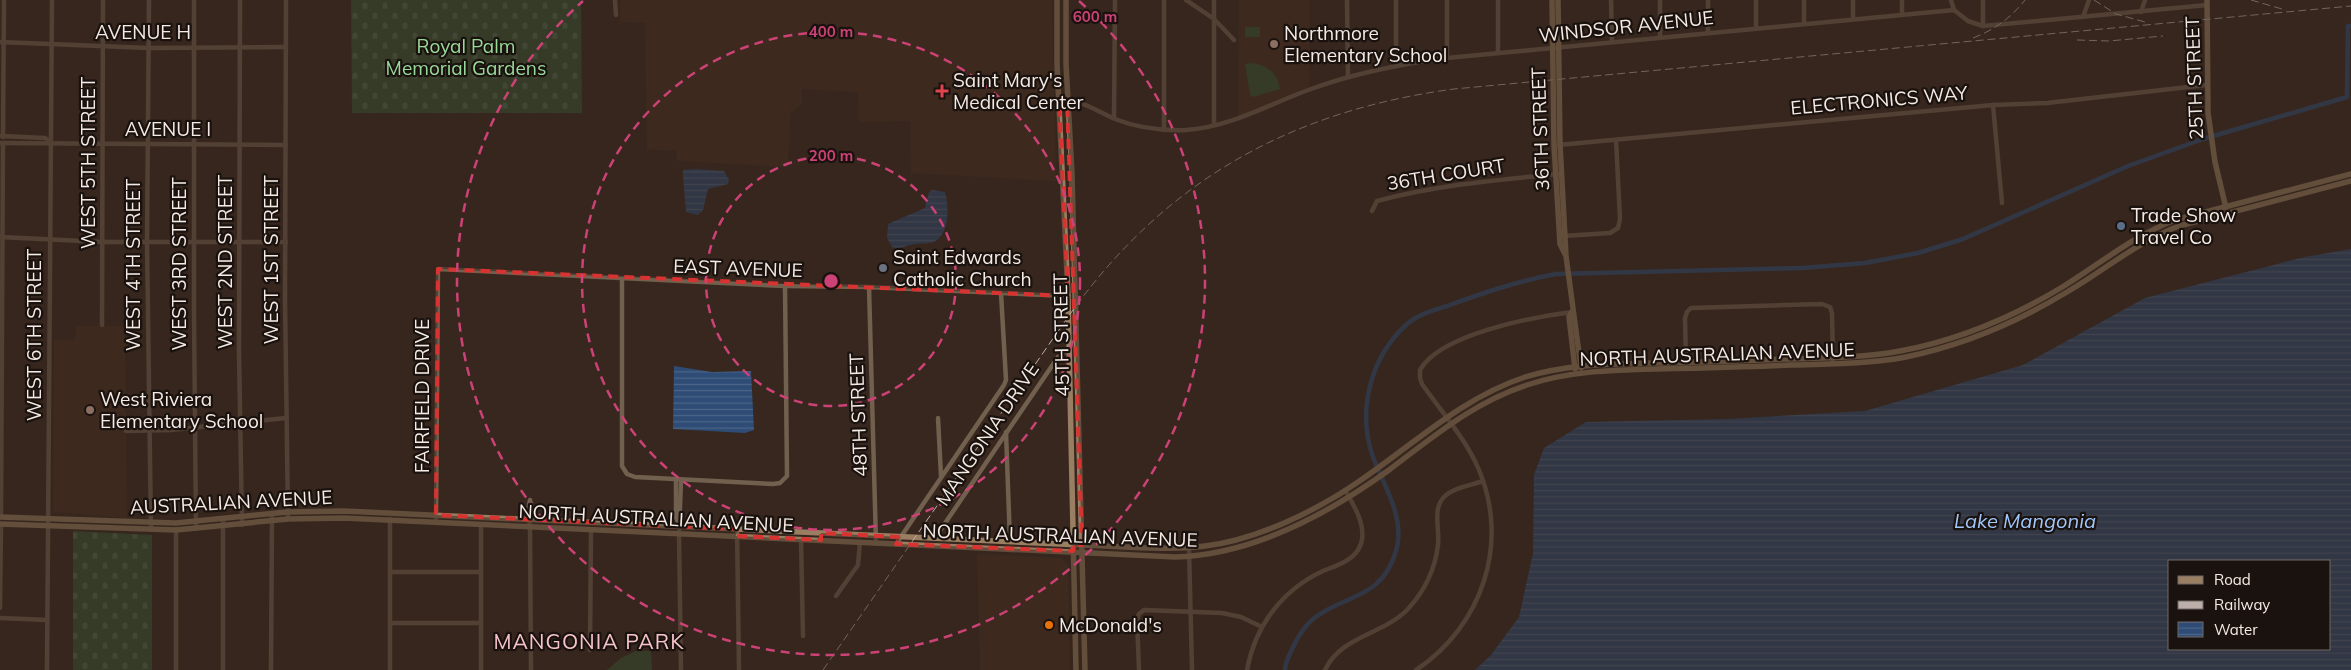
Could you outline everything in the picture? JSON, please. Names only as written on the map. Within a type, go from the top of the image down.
[{"type":"main road","name":"45TH STREET","points":[[1058,0],[1059,99],[1068,296],[1076,670]]},
{"type":"main road","name":"45TH STREET","points":[[1066,0],[1067,99],[1072,174],[1085,670]]},
{"type":"main road","name":"36TH STREET","points":[[1552,0],[1558,174],[1572,312],[1569,318],[1579,373]]},
{"type":"main road","name":"36TH STREET","points":[[1555,48],[1558,0]]},
{"type":"main road","name":"25TH STREET","points":[[2207,3],[2206,85],[2211,144],[2227,210]]},
{"type":"main road","name":"NORTH AUSTRALIAN AVENUE","points":[[2227,210],[2351,174]]},
{"type":"main road","name":"NORTH AUSTRALIAN AVENUE","points":[[344,515],[530,527],[896,544],[1073,548],[1189,548],[1241,539],[1294,518],[1345,490],[1386,462],[1445,417],[1480,396],[1511,382],[1543,372],[1578,366],[1833,361],[1905,350],[1981,328],[2015,313],[2065,285],[2113,251],[2145,232],[2175,220],[2351,181]]},
{"type":"main road","name":"NORTH AUSTRALIAN AVENUE","points":[[1082,548],[1189,556],[1224,551],[1251,543],[1311,518],[1349,496],[1374,480],[1450,423],[1484,402],[1515,389],[1547,379],[1579,373],[1686,365]]},
{"type":"main road","name":"AUSTRALIAN AVENUE","points":[[1,524],[176,530],[223,527],[272,514],[288,512],[344,515]]},
{"type":"main road","name":"AUSTRALIAN AVENUE","points":[[1,517],[176,523],[223,520],[272,521],[344,515]]},
{"type":"main road","name":"NORTH AUSTRALIAN AVENUE","points":[[390,517],[436,515],[481,517],[935,538],[1073,548]]},
{"type":"main road","points":[[821,533],[821,540]]},
{"type":"street","points":[[1,136],[4,0]]},
{"type":"street","name":"WEST 6TH STREET","points":[[47,670],[52,0]]},
{"type":"street","name":"WEST 5TH STREET","points":[[102,326],[103,0]]},
{"type":"street","name":"WEST 4TH STREET","points":[[149,0],[147,242],[150,530]]},
{"type":"street","name":"WEST 3RD STREET","points":[[194,0],[194,428],[196,529]]},
{"type":"street","name":"WEST 2ND STREET","points":[[240,0],[240,423],[242,521]]},
{"type":"street","name":"WEST 1ST STREET","points":[[286,0],[286,418],[288,520]]},
{"type":"street","points":[[615,0],[616,15]]},
{"type":"street","points":[[1114,118],[1115,0]]},
{"type":"street","points":[[1164,0],[1164,130]]},
{"type":"street","points":[[1186,0],[1214,19],[1234,40]]},
{"type":"street","points":[[1214,0],[1214,125]]},
{"type":"street","points":[[1347,0],[1348,77]]},
{"type":"street","points":[[1396,0],[1396,66]]},
{"type":"street","points":[[1447,0],[1447,58]]},
{"type":"street","points":[[1498,0],[1498,53]]},
{"type":"street","points":[[1612,0],[1612,42]]},
{"type":"street","points":[[1660,0],[1660,37]]},
{"type":"street","points":[[1708,0],[1708,32]]},
{"type":"street","points":[[1756,0],[1756,27]]},
{"type":"street","points":[[1804,0],[1804,23]]},
{"type":"street","points":[[1853,0],[1853,19]]},
{"type":"street","points":[[1902,0],[1902,15]]},
{"type":"street","points":[[1951,0],[1954,10],[1968,22],[1983,26],[2140,12],[2207,3]]},
{"type":"street","points":[[1983,0],[1983,26]]},
{"type":"street","points":[[2083,17],[2089,0]]},
{"type":"street","points":[[2140,12],[2145,0]]},
{"type":"street","name":"WINDSOR AVENUE","points":[[1059,99],[1078,101],[1114,118],[1139,126],[1164,130],[1187,130],[1236,120],[1297,94],[1348,77],[1396,66],[1447,58],[1756,27],[1954,10]]},
{"type":"street","name":"AVENUE H","points":[[2,42],[149,48],[286,47]]},
{"type":"street","name":"ELECTRONICS WAY","points":[[1557,145],[1993,105],[2047,102],[2206,85]]},
{"type":"street","points":[[1993,105],[2002,203]]},
{"type":"street","name":"AVENUE I","points":[[1,136],[45,138],[51,142]]},
{"type":"street","points":[[1563,236],[1610,233],[1618,228],[1620,219],[1616,140]]},
{"type":"street","points":[[1,517],[2,143]]},
{"type":"street","name":"AVENUE I","points":[[2,143],[286,145]]},
{"type":"street","name":"36TH COURT","points":[[1372,211],[1377,201],[1425,190],[1558,174]]},
{"type":"street","points":[[1,237],[103,242],[286,242]]},
{"type":"street","name":"EAST AVENUE","points":[[438,269],[785,286],[870,287],[1068,296]]},
{"type":"street","name":"FAIRFIELD DRIVE","points":[[436,522],[438,269]]},
{"type":"street","points":[[622,278],[622,466],[627,474],[635,478],[773,484],[785,479],[788,470],[785,286]]},
{"type":"street","name":"48TH STREET","points":[[870,287],[876,543]]},
{"type":"street","points":[[896,544],[1004,386],[1006,380],[1001,292]]},
{"type":"street","points":[[1686,365],[1685,315],[1694,307],[1824,304],[1830,307],[1832,313],[1833,361]]},
{"type":"street","points":[[1416,670],[1436,656],[1455,636],[1470,615],[1483,587],[1490,556],[1492,531],[1483,481],[1472,457],[1420,378],[1422,367],[1430,358],[1446,346],[1494,328],[1533,318],[1572,312]]},
{"type":"street","name":"MANGONIA DRIVE","points":[[935,538],[1058,357],[1068,350]]},
{"type":"street","points":[[126,431],[194,428],[286,418]]},
{"type":"street","points":[[938,418],[941,476]]},
{"type":"street","points":[[1006,431],[1010,542]]},
{"type":"street","points":[[678,480],[676,518],[680,527],[681,670]]},
{"type":"street","points":[[1326,670],[1334,655],[1345,645],[1392,622],[1414,602],[1430,576],[1436,557],[1438,538],[1437,513],[1440,504],[1450,493],[1483,481]]},
{"type":"street","points":[[1247,670],[1252,651],[1262,627],[1275,607],[1310,577],[1346,561],[1356,552],[1362,541],[1362,531],[1345,490]]},
{"type":"street","points":[[271,670],[272,514]]},
{"type":"street","points":[[390,517],[390,670]]},
{"type":"street","points":[[481,517],[481,670]]},
{"type":"street","points":[[223,520],[223,670]]},
{"type":"street","points":[[530,520],[531,670]]},
{"type":"street","points":[[176,523],[176,670]]},
{"type":"street","points":[[0,608],[1,524]]},
{"type":"street","points":[[736,529],[739,670]]},
{"type":"street","points":[[590,650],[591,530]]},
{"type":"street","points":[[801,539],[803,636]]},
{"type":"street","points":[[836,596],[858,565],[860,542]]},
{"type":"street","points":[[1189,548],[1192,670]]},
{"type":"street","points":[[390,572],[481,572]]},
{"type":"street","points":[[1139,670],[1138,617],[1141,612],[1147,609],[1232,614],[1262,627]]},
{"type":"street","points":[[0,618],[48,620]]},
{"type":"street","points":[[390,623],[481,623]]},
{"type":"highlighted area","points":[[1059,99],[1067,99],[1082,545],[1073,545],[1073,551],[896,544],[901,537],[821,533],[821,540],[736,536],[737,529],[436,515],[438,269],[1068,296]]},
{"type":"shaded area","name":"Saint Mary's Medical Center","points":[[620,0],[1052,0],[1056,181],[911,173],[910,121],[859,122],[858,92],[802,89],[802,104],[790,114],[788,167],[677,161],[676,151],[647,149],[645,23],[620,22]]},
{"type":"shaded area","name":"Northmore Elementary School","points":[[1239,0],[1310,0],[1309,87],[1238,117]]},
{"type":"shaded area","name":"West Riviera Elementary School","points":[[76,326],[125,326],[127,518],[55,512],[53,509],[54,340],[75,340]]},
{"type":"shaded area","points":[[977,554],[1061,558],[1068,565],[1070,670],[980,670]]},
{"type":"green space","name":"Royal Palm Memorial Gardens","points":[[351,0],[581,0],[582,113],[352,113]]},
{"type":"green space","points":[[1245,27],[1260,27],[1260,37],[1245,37]]},
{"type":"green space","points":[[1253,63],[1268,68],[1277,79],[1280,89],[1253,97],[1250,95],[1245,64]]},
{"type":"green space","points":[[73,531],[152,535],[152,670],[73,670]]},
{"type":"green space","points":[[636,651],[651,651],[652,670],[607,670],[621,658]]},
{"type":"water","points":[[683,170],[724,171],[729,180],[728,184],[708,189],[703,210],[698,215],[686,212],[683,175]]},
{"type":"water","points":[[932,190],[945,192],[947,219],[943,233],[934,242],[901,248],[892,247],[887,238],[888,224],[925,208],[929,192]]},
{"type":"water","name":"Lake Mangonia","points":[[2351,249],[2351,670],[1475,670],[1491,655],[1519,617],[1533,553],[1534,475],[1544,448],[1586,422],[1728,419],[1865,411],[2023,365],[2145,298],[2305,257]]},
{"type":"water","points":[[674,366],[712,372],[751,371],[754,430],[745,433],[673,429]]},
{"type":"waterway","points":[[1285,670],[1286,662],[1294,644],[1309,623],[1329,609],[1363,593],[1373,586],[1382,578],[1390,566],[1396,551],[1398,539],[1396,515],[1373,457],[1368,439],[1366,422],[1367,404],[1370,386],[1383,353],[1394,338],[1415,318],[1501,288],[1556,274],[1802,268],[1865,263],[1918,253],[1963,239],[2128,166],[2203,139],[2347,97],[2348,26],[2351,26]]},
{"type":"railway","points":[[1973,38],[2002,23],[2025,0]]},
{"type":"railway","points":[[2094,0],[2116,14],[2145,22]]},
{"type":"railway","points":[[2251,0],[2282,9]]},
{"type":"railway","points":[[823,670],[1068,317],[1105,269],[1146,227],[1189,191],[1236,160],[1285,135],[1338,115],[1394,100],[1454,89],[2351,6]]},
{"type":"railway","points":[[2077,40],[2109,41],[2163,36]]},
{"type":"place","name":"Northmore Elementary School","points":[[1274,44]]},
{"type":"place","name":"Saint Mary's Medical Center","points":[[942,91]]},
{"type":"place","name":"Trade Show Travel Co","points":[[2121,226]]},
{"type":"place","name":"Saint Edwards Catholic Church","points":[[883,268]]},
{"type":"place","name":"West Riviera Elementary School","points":[[90,410]]},
{"type":"place","name":"McDonald's","points":[[1049,625]]},
{"type":"district","name":"MANGONIA PARK","points":[[589,641]]}]
